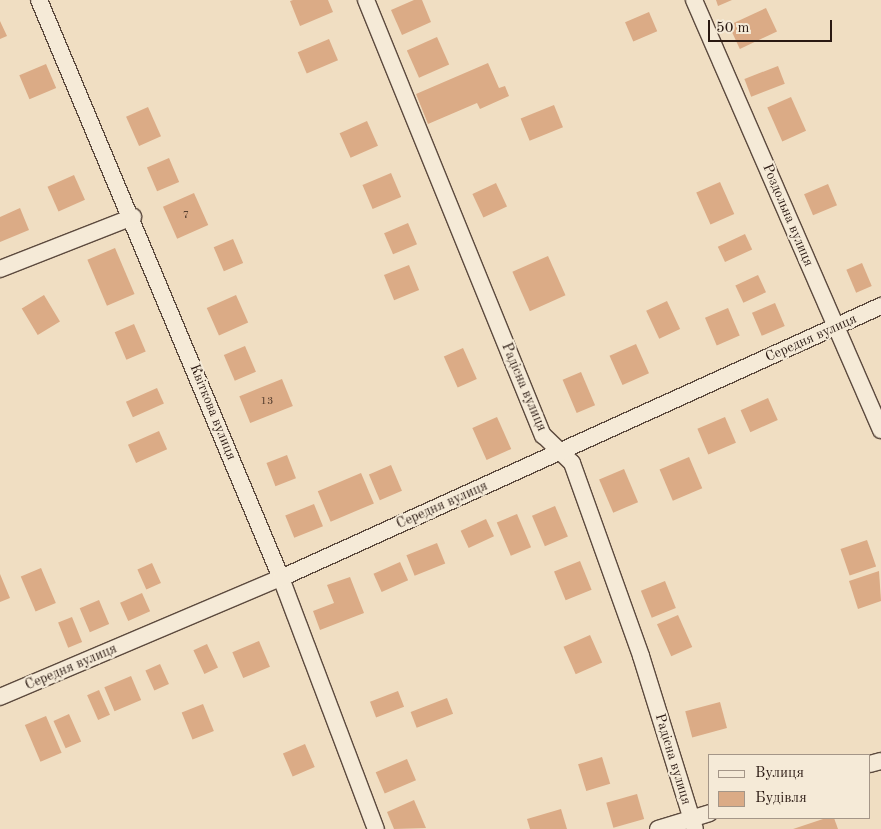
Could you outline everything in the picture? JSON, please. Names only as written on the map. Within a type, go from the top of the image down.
[{"type":"street","name":"Квіткова вулиця","points":[[40,0],[133,217],[281,578],[376,829]]},
{"type":"street","name":"Радісна вулиця","points":[[366,0],[543,435],[562,450],[572,463],[641,656],[694,824]]},
{"type":"street","name":"Роздольна вулиця","points":[[694,0],[834,327],[881,430]]},
{"type":"street","points":[[0,269],[133,217]]},
{"type":"street","name":"Середня вулиця","points":[[0,697],[281,578],[881,306]]},
{"type":"street","points":[[658,829],[694,824],[708,814]]},
{"type":"building","points":[[328,0],[333,12],[300,26],[290,1]]},
{"type":"building","points":[[414,0],[422,0],[431,22],[402,35],[391,10]]},
{"type":"building","points":[[716,0],[732,0],[718,6]]},
{"type":"building","points":[[766,8],[777,32],[740,49],[729,25]]},
{"type":"building","points":[[649,12],[657,31],[633,41],[625,22]]},
{"type":"building","points":[[0,21],[7,36],[0,39]]},
{"type":"building","points":[[437,37],[449,64],[419,78],[407,50]]},
{"type":"building","points":[[329,39],[338,60],[307,73],[298,52]]},
{"type":"building","points":[[488,63],[499,88],[505,86],[509,96],[480,109],[477,103],[428,124],[416,94]]},
{"type":"building","points":[[46,64],[56,88],[29,99],[19,75]]},
{"type":"building","points":[[778,66],[785,84],[751,97],[744,79]]},
{"type":"building","points":[[791,97],[806,131],[782,141],[767,108]]},
{"type":"building","points":[[554,105],[563,127],[530,141],[521,118]]},
{"type":"building","points":[[148,107],[161,136],[139,146],[126,117]]},
{"type":"building","points":[[367,121],[378,146],[351,158],[340,133]]},
{"type":"building","points":[[169,158],[179,182],[157,191],[147,167]]},
{"type":"building","points":[[391,173],[401,197],[373,209],[362,185]]},
{"type":"building","points":[[74,175],[85,200],[58,211],[48,187]]},
{"type":"building","points":[[720,182],[734,214],[710,225],[696,193]]},
{"type":"building","points":[[496,183],[507,207],[483,218],[472,194]]},
{"type":"building","points":[[828,184],[837,205],[813,215],[804,194]]},
{"type":"building","points":[[194,193],[208,225],[177,239],[163,207]]},
{"type":"building","points":[[20,208],[29,230],[0,242],[0,217]]},
{"type":"building","points":[[408,223],[417,244],[393,254],[384,233]]},
{"type":"building","points":[[745,234],[752,249],[725,262],[718,247]]},
{"type":"building","points":[[233,239],[243,263],[224,271],[214,247]]},
{"type":"building","points":[[115,248],[135,294],[107,306],[87,260]]},
{"type":"building","points":[[548,256],[565,295],[530,311],[512,272]]},
{"type":"building","points":[[862,263],[872,286],[856,293],[846,270]]},
{"type":"building","points":[[409,265],[419,290],[394,300],[384,275]]},
{"type":"building","points":[[758,275],[766,292],[743,303],[735,286]]},
{"type":"building","points":[[44,295],[60,322],[38,335],[22,308]]},
{"type":"building","points":[[236,295],[248,322],[219,335],[207,308]]},
{"type":"building","points":[[667,301],[680,329],[659,339],[646,311]]},
{"type":"building","points":[[775,303],[785,326],[762,336],[752,313]]},
{"type":"building","points":[[728,308],[740,336],[717,345],[705,318]]},
{"type":"building","points":[[134,324],[146,352],[126,360],[115,332]]},
{"type":"building","points":[[636,344],[649,373],[623,385],[610,356]]},
{"type":"building","points":[[245,346],[256,372],[235,381],[224,355]]},
{"type":"building","points":[[463,348],[477,379],[458,388],[444,357]]},
{"type":"building","points":[[581,372],[595,405],[577,413],[563,380]]},
{"type":"building","points":[[282,379],[293,406],[250,423],[239,396]]},
{"type":"building","points":[[157,388],[164,404],[133,417],[126,402]]},
{"type":"building","points":[[768,398],[778,420],[750,432],[741,410]]},
{"type":"building","points":[[497,417],[511,449],[487,460],[472,428]]},
{"type":"building","points":[[725,417],[736,443],[708,454],[697,429]]},
{"type":"building","points":[[159,431],[167,449],[136,463],[128,445]]},
{"type":"building","points":[[287,455],[296,478],[275,486],[266,463]]},
{"type":"building","points":[[689,457],[702,488],[673,501],[660,470]]},
{"type":"building","points":[[391,465],[402,491],[380,500],[369,474]]},
{"type":"building","points":[[624,469],[638,502],[613,513],[599,480]]},
{"type":"building","points":[[361,473],[374,503],[331,522],[318,491]]},
{"type":"building","points":[[314,504],[323,526],[294,538],[285,516]]},
{"type":"building","points":[[555,506],[568,536],[545,546],[532,516]]},
{"type":"building","points":[[517,514],[531,547],[511,556],[497,523]]},
{"type":"building","points":[[486,519],[494,536],[469,548],[461,531]]},
{"type":"building","points":[[867,540],[876,566],[850,576],[841,549]]},
{"type":"building","points":[[437,543],[445,563],[415,576],[406,555]]},
{"type":"building","points":[[580,561],[592,590],[566,600],[554,571]]},
{"type":"building","points":[[400,562],[408,580],[382,592],[374,574]]},
{"type":"building","points":[[152,563],[161,583],[146,590],[137,570]]},
{"type":"building","points":[[41,568],[56,603],[36,612],[21,577]]},
{"type":"building","points":[[879,571],[881,601],[858,609],[849,581]]},
{"type":"building","points":[[0,574],[10,598],[0,602]]},
{"type":"building","points":[[350,577],[364,613],[320,630],[313,611],[334,603],[327,585]]},
{"type":"building","points":[[665,581],[676,608],[652,618],[641,591]]},
{"type":"building","points":[[142,593],[150,611],[128,621],[120,603]]},
{"type":"building","points":[[99,600],[109,624],[90,632],[80,608]]},
{"type":"building","points":[[678,615],[692,647],[671,656],[657,624]]},
{"type":"building","points":[[72,617],[82,642],[68,648],[58,623]]},
{"type":"building","points":[[590,635],[602,662],[576,674],[564,647]]},
{"type":"building","points":[[259,641],[270,667],[243,678],[232,652]]},
{"type":"building","points":[[207,644],[218,668],[204,674],[193,650]]},
{"type":"building","points":[[160,664],[169,684],[154,691],[145,671]]},
{"type":"building","points":[[131,676],[141,700],[114,711],[104,687]]},
{"type":"building","points":[[99,690],[110,715],[98,720],[87,695]]},
{"type":"building","points":[[398,691],[404,707],[376,718],[370,702]]},
{"type":"building","points":[[447,698],[453,714],[417,728],[411,712]]},
{"type":"building","points":[[720,702],[727,728],[692,737],[685,711]]},
{"type":"building","points":[[203,704],[214,731],[193,740],[182,713]]},
{"type":"building","points":[[69,714],[81,741],[66,748],[53,721]]},
{"type":"building","points":[[46,716],[62,753],[40,762],[25,725]]},
{"type":"building","points":[[305,744],[315,767],[293,776],[283,753]]},
{"type":"building","points":[[602,757],[610,784],[586,791],[578,764]]},
{"type":"building","points":[[407,759],[416,780],[385,793],[376,772]]},
{"type":"building","points":[[637,794],[644,819],[613,828],[606,803]]},
{"type":"building","points":[[414,800],[426,828],[394,829],[387,812]]},
{"type":"building","points":[[561,809],[567,829],[530,829],[527,819]]},
{"type":"building","points":[[823,819],[834,819],[838,829],[793,829]]}]
